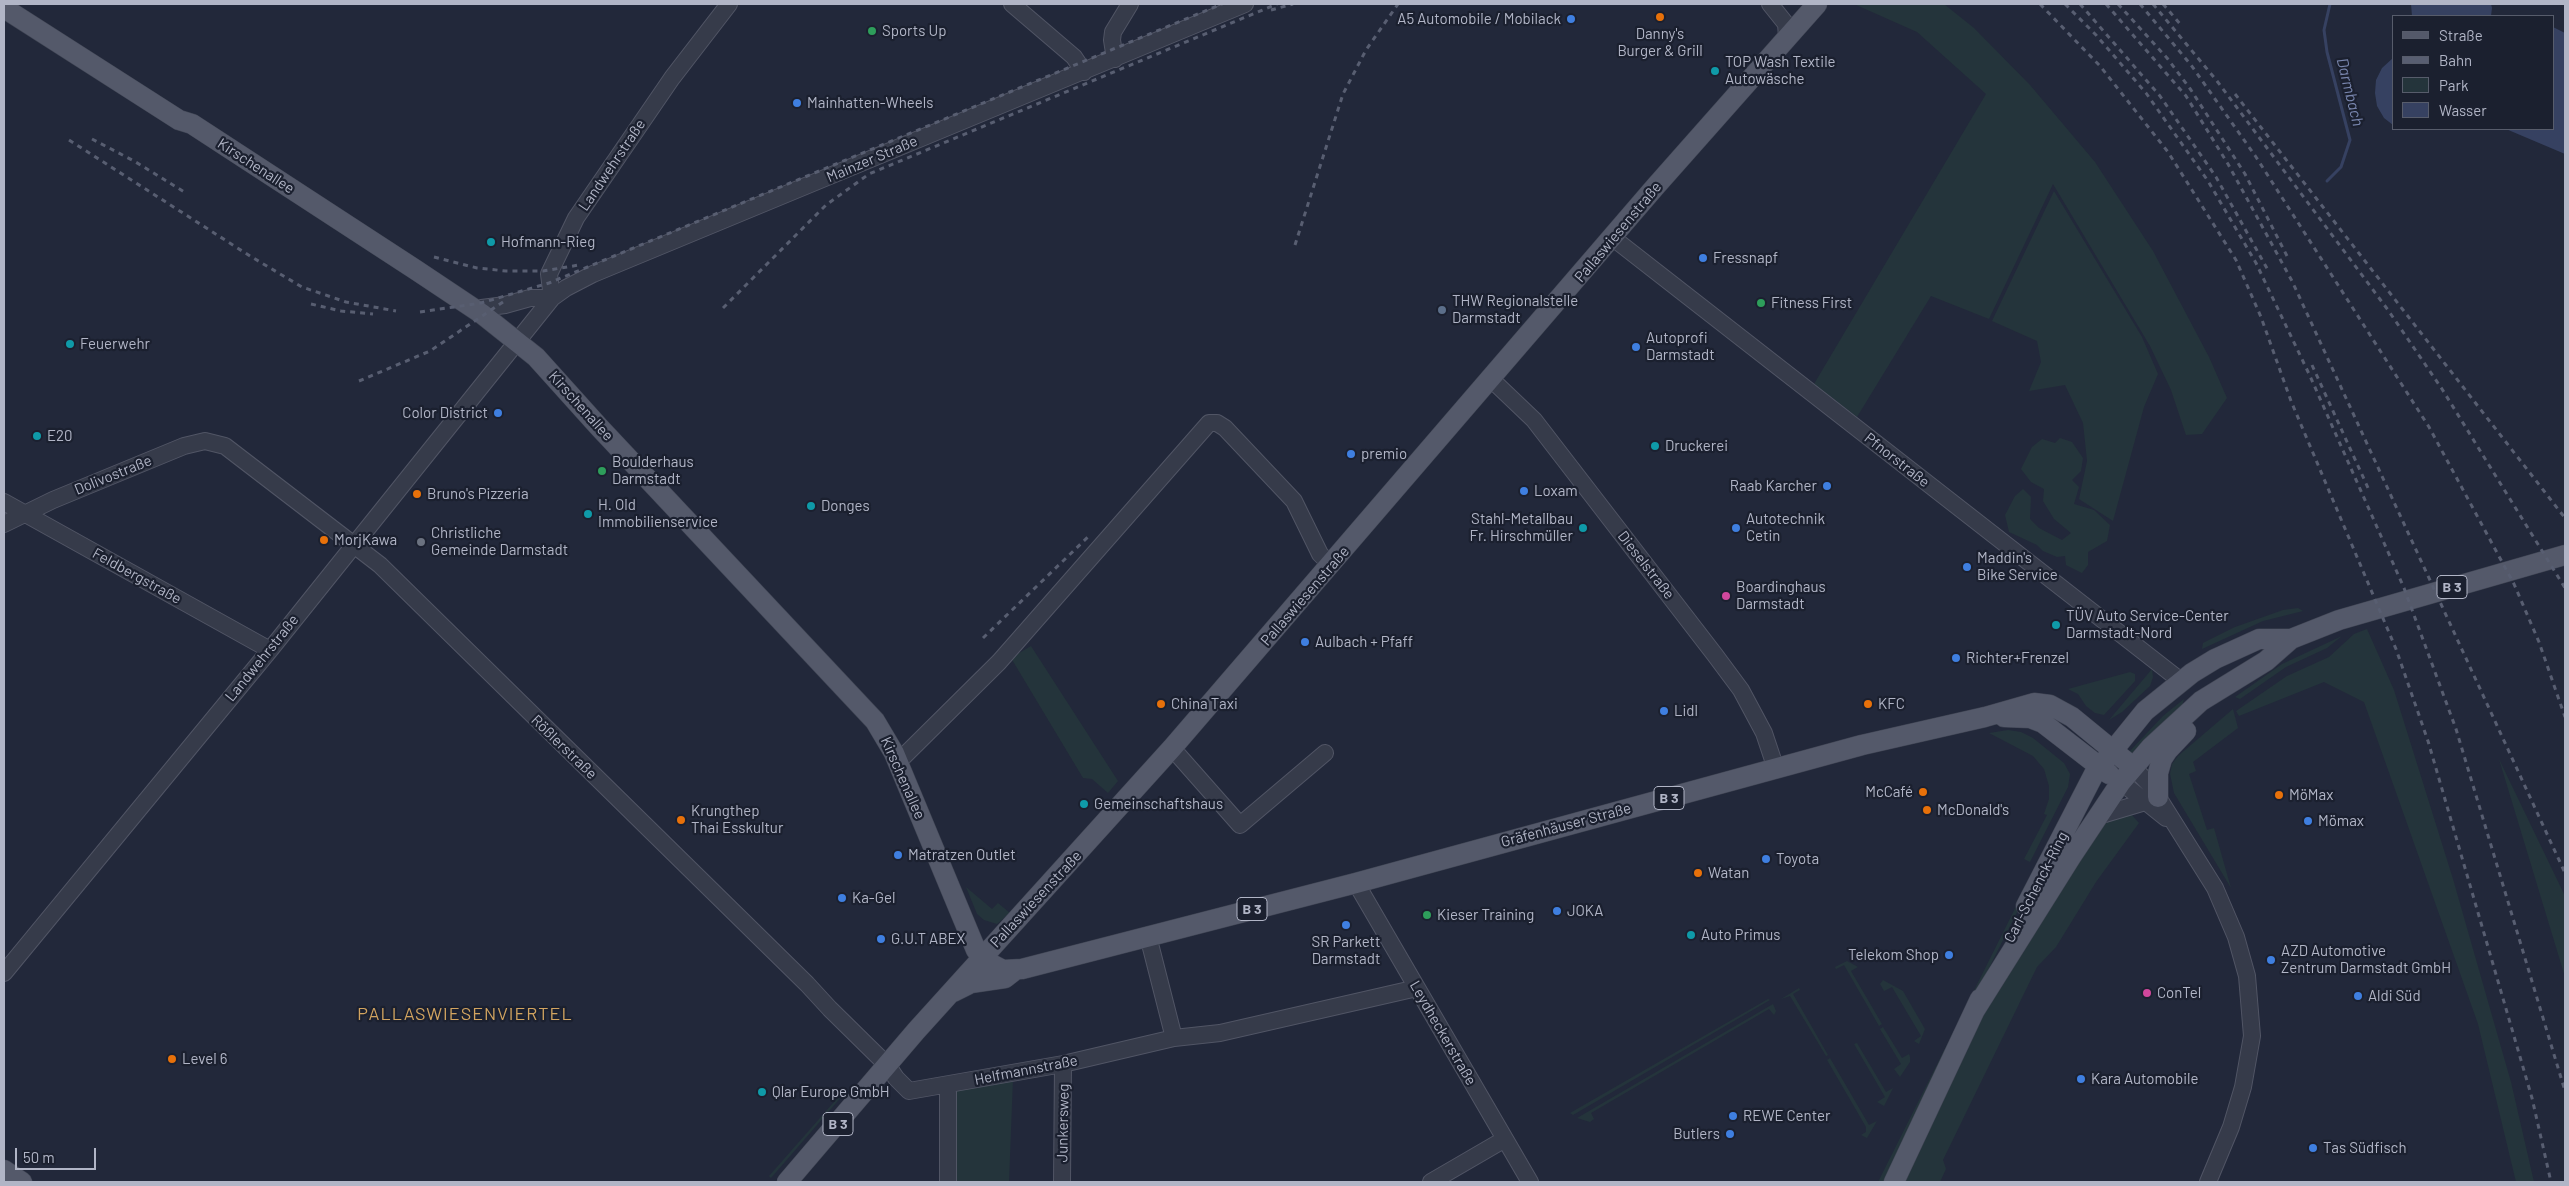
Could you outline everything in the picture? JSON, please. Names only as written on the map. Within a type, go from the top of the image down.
[{"type":"main road","name":"Kirschenallee","points":[[13,4],[474,309],[517,341],[552,374],[599,427],[868,712],[886,737],[898,762],[972,942],[982,958]]},
{"type":"main road","name":"Pallaswiesenstraße","points":[[787,1182],[950,993],[1172,748],[1816,4]]},
{"type":"main road","name":"Kirschenallee","points":[[4,8],[179,120],[192,124]]},
{"type":"main road","name":"B 3","points":[[2081,723],[2092,729],[2106,730],[2145,711],[2181,681],[2215,659],[2259,639],[2291,639],[2357,615],[2565,555]]},
{"type":"main road","name":"B 3","points":[[2127,775],[2175,723],[2201,701],[2266,661],[2291,639]]},
{"type":"main road","points":[[2151,799],[2159,769],[2168,750],[2208,712],[2258,676],[2266,661]]},
{"type":"main road","points":[[2181,681],[2201,701]]},
{"type":"main road","name":"Gräfenhäuser Straße","points":[[950,993],[972,983],[1005,978],[1014,971],[1356,883],[1562,825],[1883,740],[1985,717],[2025,705],[2043,703],[2064,711],[2112,750],[2127,775]]},
{"type":"main road","points":[[2112,750],[2145,711]]},
{"type":"main road","name":"Gräfenhäuser Straße","points":[[1985,717],[2021,717],[2043,723],[2099,766],[2127,775]]},
{"type":"main road","name":"Carl-Schenck-Ring","points":[[1894,1182],[1975,1010],[2060,839],[2099,766],[2112,750]]},
{"type":"main road","name":"Carl-Schenck-Ring","points":[[1975,1010],[2098,816],[2127,775]]},
{"type":"main road","points":[[982,958],[999,968],[1014,971]]},
{"type":"main road","points":[[4,1170],[22,1182]]},
{"type":"street","name":"Landwehrstraße","points":[[552,298],[549,274],[576,218],[672,78],[729,4]]},
{"type":"street","points":[[1012,4],[1074,57],[1084,72]]},
{"type":"street","points":[[1115,59],[1113,32],[1130,4]]},
{"type":"street","name":"Mainzer Straße","points":[[517,341],[552,298],[592,274],[1246,4]]},
{"type":"street","points":[[1770,4],[1784,21],[1787,37]]},
{"type":"street","name":"Pfnorstraße","points":[[1613,238],[2181,681]]},
{"type":"street","points":[[474,309],[505,305],[530,298],[552,298]]},
{"type":"street","name":"Landwehrstraße","points":[[4,973],[270,650],[517,341]]},
{"type":"street","name":"Dieselstraße","points":[[1491,379],[1534,420],[1742,690],[1767,740],[1776,769]]},
{"type":"street","points":[[898,762],[999,662],[1209,423],[1217,423],[1225,428],[1294,501],[1320,554],[1331,565]]},
{"type":"street","name":"Dolivostraße","points":[[4,524],[23,514],[184,446],[205,441],[225,446]]},
{"type":"street","name":"Rößlerstraße","points":[[225,446],[355,544],[407,591],[888,1066]]},
{"type":"street","name":"Feldbergstraße","points":[[4,502],[270,650]]},
{"type":"street","points":[[1172,748],[1240,825],[1324,753]]},
{"type":"street","points":[[2127,775],[2174,824],[2203,868],[2218,895],[2241,950],[2250,997],[2252,1036],[2243,1087],[2231,1127],[2208,1182]]},
{"type":"street","points":[[2098,816],[2151,799]]},
{"type":"street","name":"Leydheckerstraße","points":[[1356,883],[1530,1182]]},
{"type":"street","points":[[1148,936],[1174,1038]]},
{"type":"street","name":"Helfmannstraße","points":[[888,1066],[896,1078],[909,1091],[1063,1064],[1174,1038],[1192,1037],[1290,1018],[1416,988]]},
{"type":"street","name":"Junkersweg","points":[[1062,1182],[1063,1064]]},
{"type":"street","points":[[948,1085],[948,1182]]},
{"type":"street","points":[[1431,1182],[1505,1139]]},
{"type":"green space","points":[[1854,4],[1944,4],[1974,28],[2030,85],[2095,162],[2153,251],[2209,357],[2227,398],[2202,434],[2186,435],[2171,390],[2150,346],[2053,184],[1989,319],[1931,296],[1857,417],[1814,384],[1986,94],[1917,32]]},
{"type":"green space","points":[[2054,191],[2142,337],[2158,374],[2144,407],[2113,521],[2079,499],[2087,461],[2083,423],[2065,385],[2029,391],[2041,362],[2037,341],[1992,321]]},
{"type":"green space","points":[[2060,438],[2072,442],[2083,458],[2081,471],[2072,480],[2079,487],[2074,504],[2094,510],[2110,525],[2107,541],[2088,552],[2088,565],[2082,573],[2066,565],[2065,556],[2057,557],[2043,551],[2037,545],[2009,532],[2005,515],[2015,496],[2023,489],[2031,497],[2030,519],[2039,528],[2062,540],[2071,533],[2054,519],[2043,501],[2044,489],[2031,482],[2021,469],[2032,447],[2042,439],[2055,443]]},
{"type":"green space","points":[[2298,608],[2303,611],[2263,621],[2202,649],[2203,643],[2235,627],[2283,610]]},
{"type":"green space","points":[[2367,629],[2394,690],[2453,879],[2511,1082],[2534,1182],[2516,1182],[2478,1024],[2364,702],[2324,682],[2239,716],[2236,711],[2287,676],[2329,657],[2354,634]]},
{"type":"green space","points":[[2342,636],[2327,648],[2286,667],[2240,699],[2235,697],[2282,664]]},
{"type":"green space","points":[[1031,646],[1118,781],[1108,793],[1092,779],[1083,778],[1011,658]]},
{"type":"green space","points":[[2152,669],[2153,677],[2150,686],[2122,712],[2109,720]]},
{"type":"green space","points":[[2130,672],[2135,674],[2135,681],[2104,715],[2095,713],[2086,706],[2078,694],[2068,689]]},
{"type":"green space","points":[[2184,699],[2182,706],[2134,755],[2129,752],[2163,716]]},
{"type":"green space","points":[[2233,709],[2238,728],[2193,762],[2196,771],[2189,774],[2207,830],[2214,828],[2231,888],[2174,793],[2170,774],[2172,764],[2178,756]]},
{"type":"green space","points":[[2008,730],[2021,732],[2033,738],[2064,763],[2070,774],[2068,787],[2030,862],[2024,859],[2047,815],[2044,814],[2049,799],[2049,786],[2044,769],[2033,756],[1989,733]]},
{"type":"green space","points":[[2499,759],[2565,896],[2565,977]]},
{"type":"green space","points":[[2079,781],[2083,781],[1992,962],[1887,1182],[1878,1182]]},
{"type":"green space","points":[[2123,815],[2132,815],[2139,823],[2096,882],[2056,947],[2037,967],[1943,1160],[1946,1169],[1940,1182],[1900,1182],[1970,1035],[2101,821]]},
{"type":"green space","points":[[966,887],[992,909],[998,903],[1010,913],[997,924],[984,920],[977,914]]},
{"type":"green space","points":[[1847,961],[1858,967],[1851,971],[1882,1024],[1879,1026],[1844,965],[1836,969],[1835,967]]},
{"type":"green space","points":[[1883,980],[1903,991],[1925,1029],[1919,1044],[1914,1041],[1921,1036],[1892,987],[1884,991],[1880,984]]},
{"type":"green space","points":[[1799,988],[1800,990],[1793,994],[1828,1055],[1826,1056],[1790,996],[1781,999]]},
{"type":"green space","points":[[1768,999],[1770,1000],[1573,1115],[1570,1113]]},
{"type":"green space","points":[[1773,1004],[1776,1011],[1774,1015],[1769,1009],[1591,1113],[1594,1119],[1590,1122],[1577,1118]]},
{"type":"green space","points":[[1883,1027],[1902,1058],[1909,1054],[1910,1062],[1900,1077],[1894,1069],[1901,1064],[1880,1029]]},
{"type":"green space","points":[[1857,1043],[1886,1092],[1893,1088],[1884,1106],[1877,1102],[1885,1097],[1854,1044]]},
{"type":"green space","points":[[1830,1058],[1869,1125],[1877,1121],[1867,1138],[1861,1135],[1866,1132],[1866,1127],[1827,1060]]},
{"type":"green space","points":[[1013,1078],[1009,1182],[952,1182],[952,1091]]},
{"type":"green space","points":[[841,1094],[843,1095],[771,1178],[769,1176]]},
{"type":"water","points":[[2411,4],[2491,4],[2492,8],[2491,15],[2412,15]]},
{"type":"water","points":[[2554,28],[2565,33],[2565,154],[2508,130],[2554,130]]},
{"type":"water","points":[[2392,59],[2392,124],[2384,118],[2377,106],[2376,80],[2382,68]]},
{"type":"waterway","name":"Darmbach","points":[[2327,181],[2341,167],[2350,140],[2327,52],[2324,30],[2330,4]]},
{"type":"railway","points":[[420,312],[481,303],[549,283],[1222,4]]},
{"type":"railway","points":[[723,308],[826,205],[869,174],[1277,4]]},
{"type":"railway","points":[[1271,10],[1293,4]]},
{"type":"railway","points":[[1295,245],[1343,94],[1366,50],[1398,4]]},
{"type":"railway","points":[[2040,4],[2100,66],[2168,152],[2236,260],[2261,317],[2291,401],[2396,649],[2428,741],[2532,1098],[2551,1182]]},
{"type":"railway","points":[[2065,4],[2096,35],[2146,93],[2208,181],[2256,263],[2310,376],[2404,588],[2456,729],[2565,1091]]},
{"type":"railway","points":[[2080,4],[2160,96],[2216,177],[2269,272]]},
{"type":"railway","points":[[2106,4],[2186,96],[2228,164],[2292,281],[2565,873]]},
{"type":"railway","points":[[2118,4],[2167,58],[2191,90],[2245,174],[2287,256]]},
{"type":"railway","points":[[2140,4],[2191,65],[2256,157],[2429,427],[2514,584],[2539,642],[2565,717]]},
{"type":"railway","points":[[2153,4],[2217,81],[2388,310],[2442,389],[2565,588]]},
{"type":"railway","points":[[2163,4],[2181,25]]},
{"type":"railway","points":[[2235,94],[2565,518]]},
{"type":"railway","points":[[92,139],[134,161],[186,193]]},
{"type":"railway","points":[[69,140],[250,256],[302,287],[346,302],[396,311]]},
{"type":"railway","points":[[434,257],[477,268],[506,271],[543,271],[579,265]]},
{"type":"railway","points":[[359,381],[430,351],[503,302]]},
{"type":"railway","points":[[311,304],[341,311],[373,314]]},
{"type":"railway","points":[[2312,365],[2369,490]]},
{"type":"railway","points":[[983,638],[1090,535]]},
{"type":"place","name":"Danny's Burger & Grill","points":[[1660,17]]},
{"type":"place","name":"A5 Automobile / Mobilack","points":[[1571,19]]},
{"type":"place","name":"Sports Up","points":[[872,31]]},
{"type":"place","name":"TOP Wash Textile Autowäsche","points":[[1715,71]]},
{"type":"place","name":"Mainhatten-Wheels","points":[[797,103]]},
{"type":"place","name":"Hofmann-Rieg","points":[[491,242]]},
{"type":"place","name":"Fressnapf","points":[[1703,258]]},
{"type":"place","name":"Fitness First","points":[[1761,303]]},
{"type":"place","name":"THW Regionalstelle Darmstadt","points":[[1442,310]]},
{"type":"place","name":"Feuerwehr","points":[[70,344]]},
{"type":"place","name":"Autoprofi Darmstadt","points":[[1636,347]]},
{"type":"place","name":"Color District","points":[[498,413]]},
{"type":"place","name":"E20","points":[[37,436]]},
{"type":"place","name":"Druckerei","points":[[1655,446]]},
{"type":"place","name":"premio","points":[[1351,454]]},
{"type":"place","name":"Boulderhaus Darmstadt","points":[[602,471]]},
{"type":"place","name":"Raab Karcher","points":[[1827,486]]},
{"type":"place","name":"Loxam","points":[[1524,491]]},
{"type":"place","name":"Bruno's Pizzeria","points":[[417,494]]},
{"type":"place","name":"Donges","points":[[811,506]]},
{"type":"place","name":"H. Old Immobilienservice","points":[[588,514]]},
{"type":"place","name":"Stahl-Metallbau Fr. Hirschmüller","points":[[1583,528]]},
{"type":"place","name":"Autotechnik Cetin","points":[[1736,528]]},
{"type":"place","name":"MorjKawa","points":[[324,540]]},
{"type":"place","name":"Christliche Gemeinde Darmstadt","points":[[421,542]]},
{"type":"place","name":"Maddin's Bike Service","points":[[1967,567]]},
{"type":"place","name":"Boardinghaus Darmstadt","points":[[1726,596]]},
{"type":"place","name":"TÜV Auto Service-Center Darmstadt-Nord","points":[[2056,625]]},
{"type":"place","name":"Aulbach + Pfaff","points":[[1305,642]]},
{"type":"place","name":"Richter+Frenzel","points":[[1956,658]]},
{"type":"place","name":"China Taxi","points":[[1161,704]]},
{"type":"place","name":"KFC","points":[[1868,704]]},
{"type":"place","name":"Lidl","points":[[1664,711]]},
{"type":"place","name":"McCafé","points":[[1923,792]]},
{"type":"place","name":"MöMax","points":[[2279,795]]},
{"type":"place","name":"Gemeinschaftshaus","points":[[1084,804]]},
{"type":"place","name":"McDonald's","points":[[1927,810]]},
{"type":"place","name":"Krungthep Thai Esskultur","points":[[681,820]]},
{"type":"place","name":"Mömax","points":[[2308,821]]},
{"type":"place","name":"Matratzen Outlet","points":[[898,855]]},
{"type":"place","name":"Toyota","points":[[1766,859]]},
{"type":"place","name":"Watan","points":[[1698,873]]},
{"type":"place","name":"Ka-Gel","points":[[842,898]]},
{"type":"place","name":"JOKA","points":[[1557,911]]},
{"type":"place","name":"Kieser Training","points":[[1427,915]]},
{"type":"place","name":"SR Parkett Darmstadt","points":[[1346,925]]},
{"type":"place","name":"Auto Primus","points":[[1691,935]]},
{"type":"place","name":"G.U.T ABEX","points":[[881,939]]},
{"type":"place","name":"Telekom Shop","points":[[1949,955]]},
{"type":"place","name":"AZD Automotive Zentrum Darmstadt GmbH","points":[[2271,960]]},
{"type":"place","name":"ConTel","points":[[2147,993]]},
{"type":"place","name":"Aldi Süd","points":[[2358,996]]},
{"type":"place","name":"Level 6","points":[[172,1059]]},
{"type":"place","name":"Kara Automobile","points":[[2081,1079]]},
{"type":"place","name":"Qlar Europe GmbH","points":[[762,1092]]},
{"type":"place","name":"REWE Center","points":[[1733,1116]]},
{"type":"place","name":"Butlers","points":[[1730,1134]]},
{"type":"place","name":"Tas Südfisch","points":[[2313,1148]]},
{"type":"district","name":"PALLASWIESENVIERTEL","points":[[465,1014]]}]
